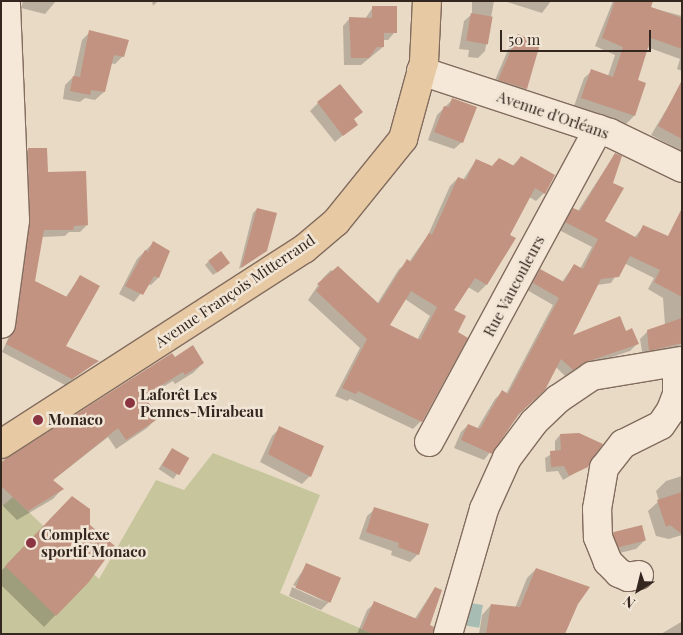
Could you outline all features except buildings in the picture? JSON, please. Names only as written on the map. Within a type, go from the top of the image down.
[{"type":"main road","name":"Avenue François Mitterrand","points":[[1,444],[304,249],[336,222],[403,139],[421,71],[426,1]]},
{"type":"street","points":[[1,324],[13,256],[8,223],[6,1]]},
{"type":"street","name":"Avenue d'Orléans","points":[[421,71],[598,129],[682,168]]},
{"type":"street","name":"Rue Vaucouleurs","points":[[429,442],[598,129]]},
{"type":"street","points":[[448,634],[484,510],[507,458],[534,422],[558,399],[592,376],[679,362],[677,394],[661,425],[623,444],[604,468],[597,508],[598,536],[608,562],[619,574],[628,577],[639,575]]},
{"type":"green space","points":[[213,453],[320,495],[280,593],[373,634],[1,634],[1,507],[13,497],[99,579],[156,480],[184,490]]},
{"type":"shaded area","points":[[470,603],[483,605],[479,628],[466,626]]},
{"type":"place","name":"Laforêt Les Pennes-Mirabeau","points":[[130,403]]},
{"type":"place","name":"Monaco","points":[[38,420]]},
{"type":"place","name":"Complexe sportif Monaco","points":[[31,543]]}]
